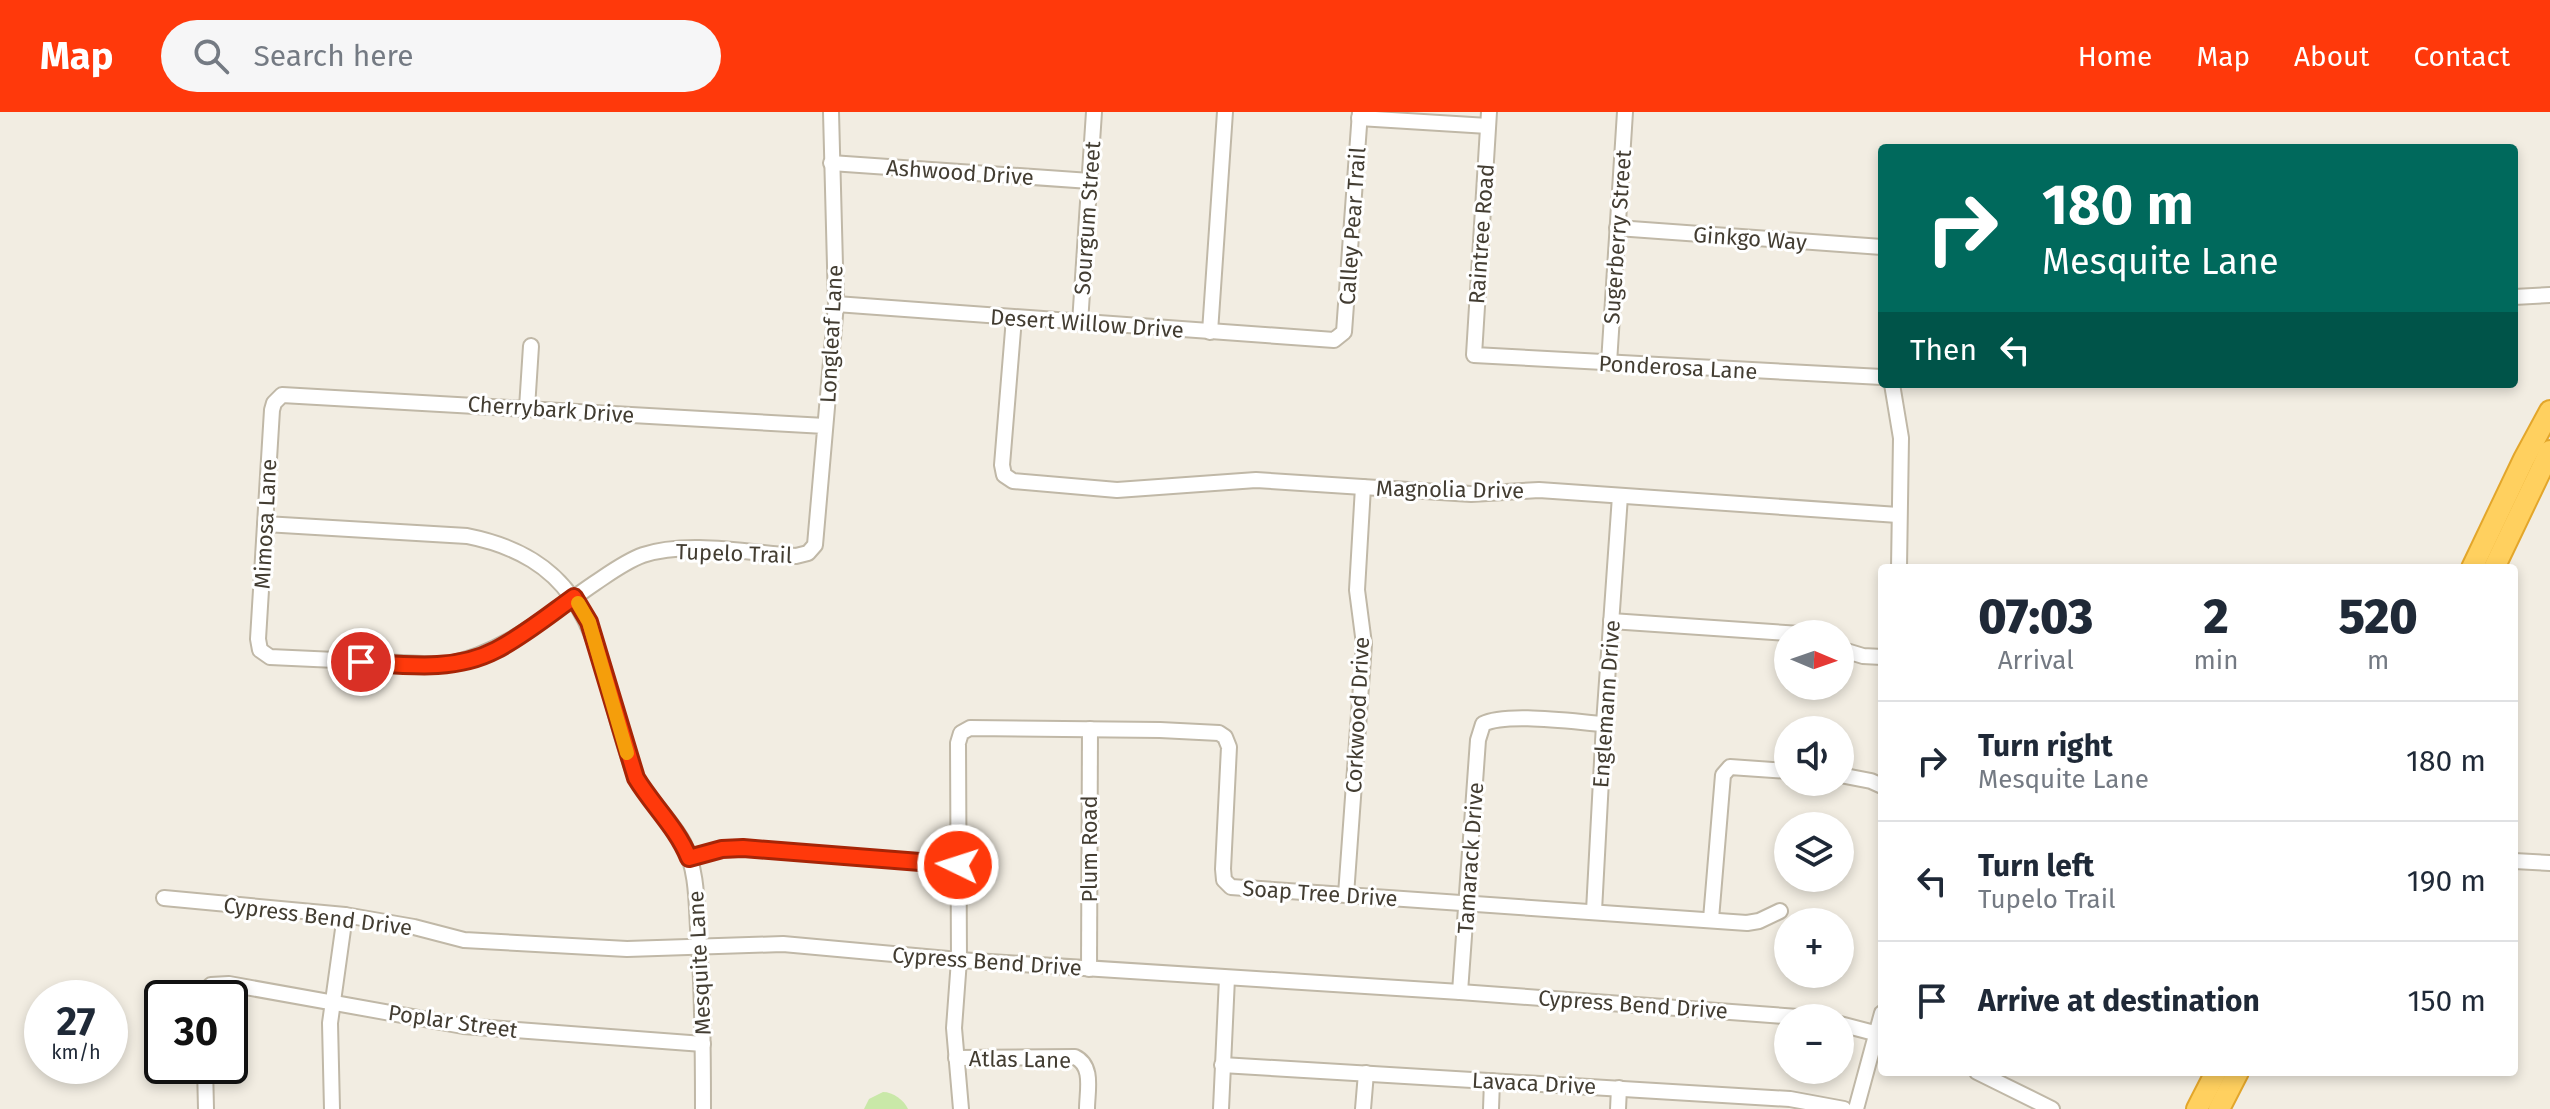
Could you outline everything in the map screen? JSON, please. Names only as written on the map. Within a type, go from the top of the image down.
[{"type":"highway","points":[[2474,564],[2550,411]]},
{"type":"highway","points":[[2496,564],[2550,451]]},
{"type":"highway","points":[[2197,1109],[2214,1076]]},
{"type":"highway","points":[[2219,1109],[2236,1076]]},
{"type":"street","name":"Longleaf Lane","points":[[808,553],[815,545],[836,304],[831,112]]},
{"type":"street","name":"Sourgum Street","points":[[1080,323],[1094,112]]},
{"type":"street","points":[[1210,332],[1225,112]]},
{"type":"street","name":"Sugerberry Street","points":[[1609,363],[1625,112]]},
{"type":"street","points":[[1359,115],[1488,119]]},
{"type":"street","name":"Calley Pear Trail","points":[[1338,338],[1344,332],[1359,115]]},
{"type":"street","name":"Raintree Road","points":[[1474,355],[1488,119]]},
{"type":"street","name":"Ashwood Drive","points":[[831,163],[1090,181]]},
{"type":"street","name":"Ginkgo Way","points":[[1617,228],[1878,247]]},
{"type":"street","points":[[2518,297],[2550,295]]},
{"type":"street","name":"Desert Willow Drive","points":[[836,304],[1210,332],[1338,338]]},
{"type":"street","name":"Magnolia Drive","points":[[1014,318],[1002,465],[1004,475],[1013,481],[1117,490],[1256,480],[1471,494],[1539,490],[1898,515]]},
{"type":"street","points":[[527,408],[531,346]]},
{"type":"street","name":"Ponderosa Lane","points":[[1474,355],[1878,377]]},
{"type":"street","points":[[1893,388],[1901,438],[1899,564]]},
{"type":"street","name":"Cherrybark Drive","points":[[277,398],[289,393],[825,426]]},
{"type":"street","name":"Mimosa Lane","points":[[260,650],[258,639],[272,410],[277,398]]},
{"type":"street","name":"Corkwood Drive","points":[[1346,895],[1364,644],[1357,590],[1363,487]]},
{"type":"street","name":"Englemann Drive","points":[[1594,911],[1620,496]]},
{"type":"street","name":"Mesquite Lane","points":[[265,524],[467,536],[494,541],[521,553],[545,569],[574,597],[589,622],[636,778],[682,841],[689,858],[697,893],[703,980],[703,1109]]},
{"type":"street","name":"Tupelo Trail","points":[[260,650],[270,657],[445,665],[497,650],[619,567],[643,556],[666,550],[692,549],[796,556],[808,553]]},
{"type":"street","points":[[1611,621],[1774,630]]},
{"type":"street","points":[[1854,653],[1878,657]]},
{"type":"street","name":"Tamarack Drive","points":[[1460,992],[1478,740],[1483,724],[1492,719],[1511,718],[1604,724]]},
{"type":"street","name":"Soap Tree Drive","points":[[958,865],[958,743],[961,733],[970,728],[1219,733],[1225,737],[1230,756],[1223,869],[1226,884],[1241,888],[1711,919],[1759,921],[1774,914]]},
{"type":"street","name":"Plum Road","points":[[1089,969],[1090,729]]},
{"type":"street","points":[[1711,919],[1723,775],[1730,767],[1774,770]]},
{"type":"street","points":[[1854,778],[1878,784]]},
{"type":"street","points":[[689,858],[722,849],[743,848],[958,865],[959,960],[954,1028],[961,1109]]},
{"type":"street","points":[[2518,861],[2550,863]]},
{"type":"street","name":"Cypress Bend Drive","points":[[164,898],[345,915],[414,927],[464,940],[627,949],[783,944],[959,960],[1774,1015]]},
{"type":"street","points":[[332,1109],[330,1023],[345,915]]},
{"type":"street","points":[[1221,1109],[1227,978]]},
{"type":"street","name":"Poplar Street","points":[[248,987],[463,1026],[703,1044]]},
{"type":"street","points":[[1854,1028],[1878,1034]]},
{"type":"street","points":[[1856,1109],[1878,1037]]},
{"type":"street","name":"Atlas Lane","points":[[956,1058],[1075,1057],[1084,1063],[1088,1071],[1087,1109]]},
{"type":"street","name":"Lavaca Drive","points":[[1222,1065],[1619,1088],[1742,1102],[1790,1099],[1844,1109]]},
{"type":"street","points":[[1363,1109],[1366,1073]]},
{"type":"street","points":[[1985,1076],[2052,1109]]},
{"type":"street","points":[[1491,1109],[1492,1081]]},
{"type":"street","points":[[205,1084],[206,1109]]},
{"type":"street","points":[[1618,1109],[1619,1088]]},
{"type":"green space","points":[[883,1092],[898,1097],[908,1109],[864,1109],[869,1099]]},
{"type":"slow traffic","points":[[578,603],[589,622],[627,753]]},
{"type":"route","points":[[361,662],[421,666],[470,660],[497,650],[574,597],[589,622],[636,778],[682,841],[689,858],[722,849],[743,848],[958,865]]}]
